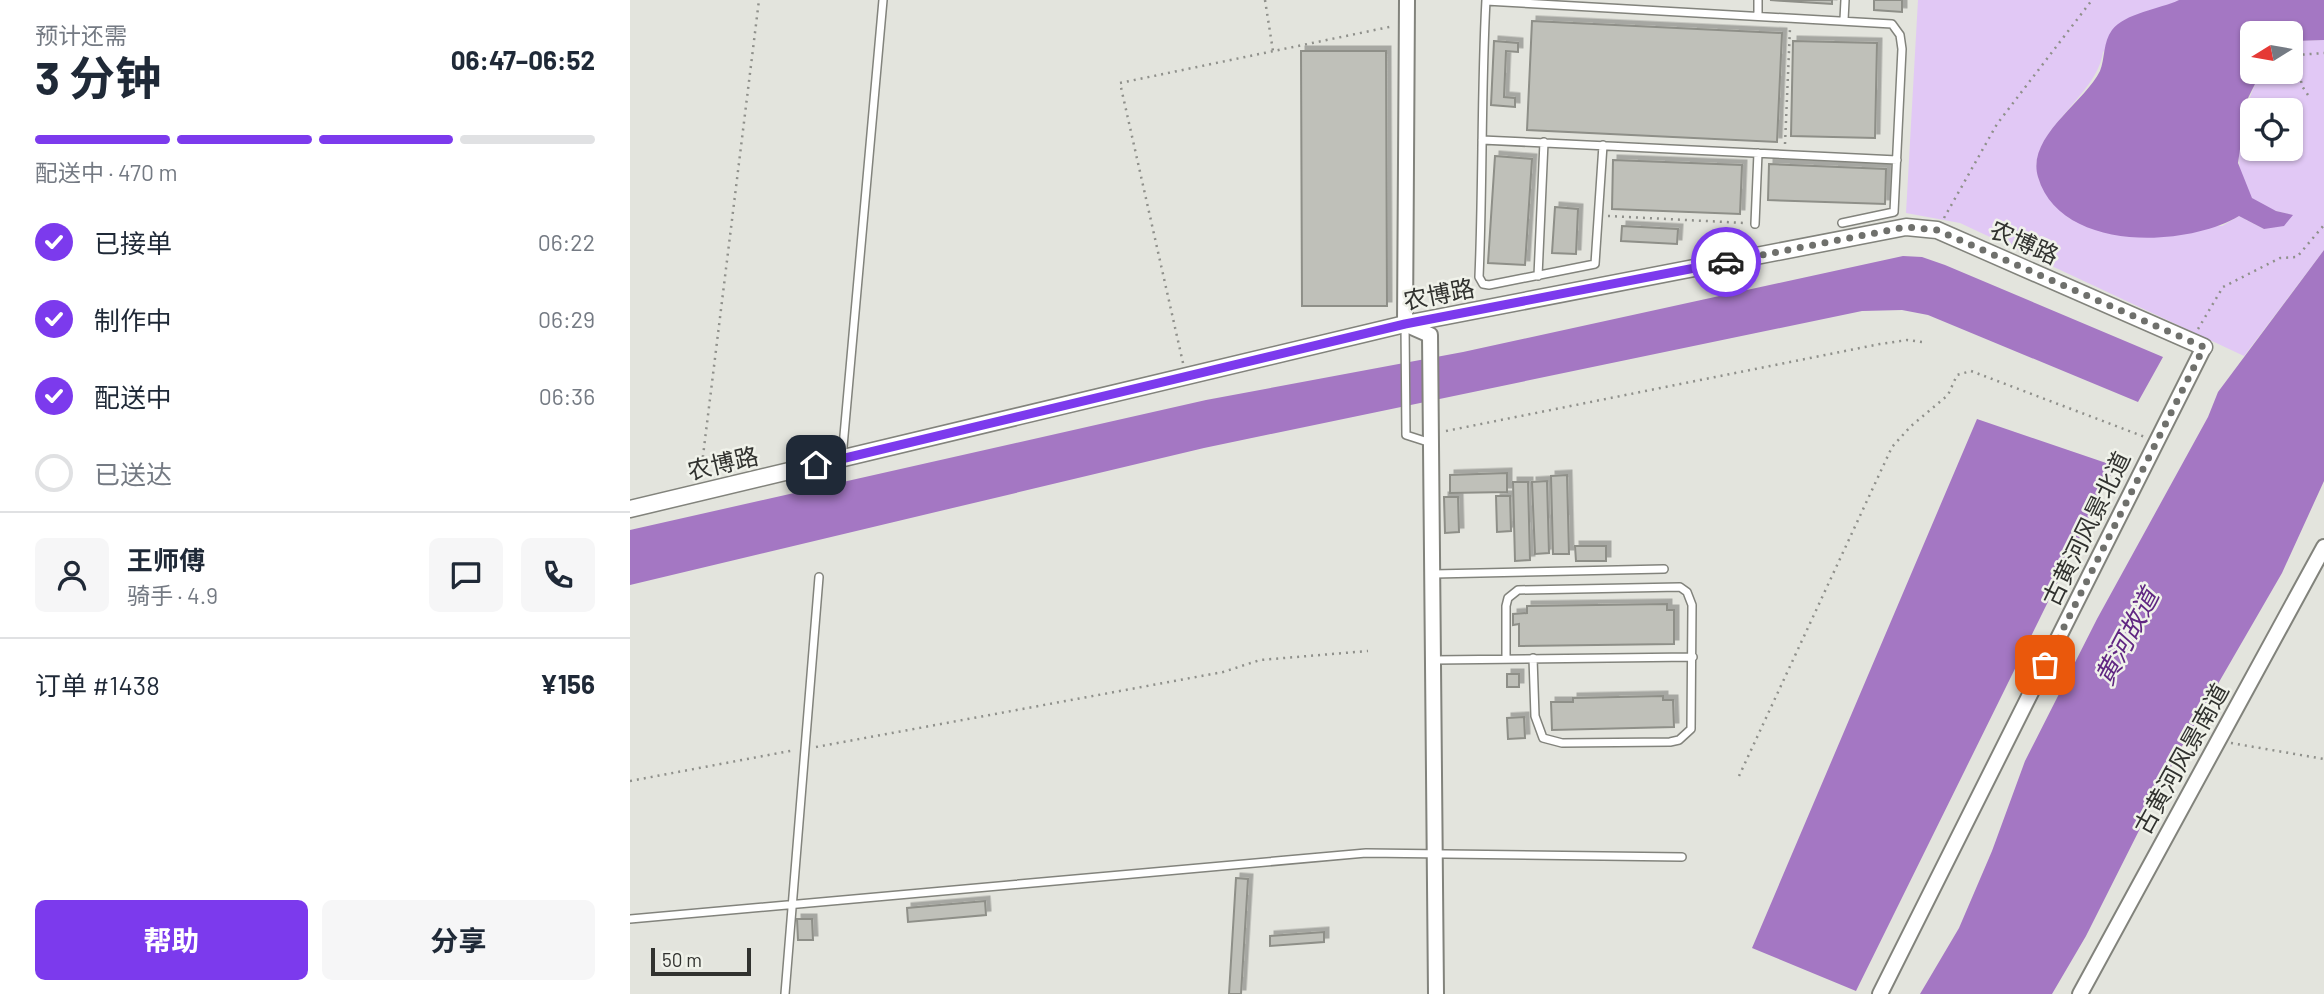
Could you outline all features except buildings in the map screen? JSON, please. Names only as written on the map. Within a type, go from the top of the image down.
[{"type":"street","points":[[1407,0],[1405,324],[1430,335],[1436,994]]},
{"type":"street","name":"农博路","points":[[630,509],[1405,324],[1906,227],[1937,230],[2197,344]]},
{"type":"street","name":"古黄河风景北道","points":[[1880,994],[2156,442],[2197,344]]},
{"type":"street","name":"古黄河风景南道","points":[[2080,994],[2324,547]]},
{"type":"lane","points":[[842,459],[883,0]]},
{"type":"lane","points":[[1758,0],[1758,15]]},
{"type":"lane","points":[[1844,20],[1845,0]]},
{"type":"lane","points":[[1603,145],[1595,264],[1483,284],[1479,277],[1482,140],[1480,114],[1486,1],[1567,3],[1892,24],[1900,35],[1902,49],[1894,212],[1842,223]]},
{"type":"lane","points":[[1482,140],[1897,160]]},
{"type":"lane","points":[[1538,276],[1544,142]]},
{"type":"lane","points":[[1755,224],[1758,153]]},
{"type":"lane","points":[[1405,324],[1406,435],[1432,438]]},
{"type":"lane","points":[[1434,574],[1664,569]]},
{"type":"lane","points":[[785,994],[819,577]]},
{"type":"lane","points":[[1506,659],[1506,606],[1508,598],[1518,590],[1673,586],[1687,592],[1690,598],[1694,720],[1685,737],[1670,741],[1562,743],[1543,738],[1535,716],[1533,658]]},
{"type":"lane","points":[[1434,660],[1693,657]]},
{"type":"lane","points":[[630,919],[1366,853],[1682,857]]},
{"type":"path","points":[[702,464],[759,0]]},
{"type":"path","points":[[1265,0],[1273,51]]},
{"type":"path","points":[[1937,230],[1997,124],[2092,0]]},
{"type":"path","points":[[1784,154],[1791,17]]},
{"type":"path","points":[[1186,377],[1120,83],[1407,23]]},
{"type":"path","points":[[2308,95],[2302,86],[2296,55],[2324,53]]},
{"type":"path","points":[[1598,215],[1755,224]]},
{"type":"path","points":[[2197,344],[2215,295],[2223,287],[2280,258],[2297,257],[2324,225]]},
{"type":"path","points":[[1432,438],[1880,344],[1907,340],[1922,342]]},
{"type":"path","points":[[1739,776],[1892,447],[1911,426],[1948,396],[1957,375],[1971,371],[2156,442]]},
{"type":"path","points":[[630,781],[1223,672],[1259,660],[1368,651]]},
{"type":"path","points":[[2218,741],[2324,759]]},
{"type":"shaded area","points":[[1918,0],[2179,0],[2103,52],[2089,84],[2043,144],[2037,160],[2040,182],[2051,199],[2070,219],[2222,226],[2239,216],[2264,229],[2292,215],[2265,207],[2252,198],[2240,169],[2239,152],[2240,135],[2240,161],[2303,161],[2303,98],[2250,98],[2256,84],[2303,84],[2303,41],[2324,40],[2324,250],[2244,356],[1960,223],[1906,213]]},
{"type":"water","points":[[2179,0],[2324,0],[2324,40],[2303,41],[2303,21],[2240,21],[2240,84],[2255,84],[2248,98],[2240,98],[2238,163],[2252,198],[2276,211],[2293,215],[2284,226],[2264,229],[2239,216],[2216,227],[2188,234],[2127,237],[2097,231],[2071,219],[2051,202],[2038,177],[2040,148],[2058,121],[2100,71],[2112,30],[2134,15]]},
{"type":"water","name":"黄河故道","points":[[2324,250],[2324,481],[2282,573],[2178,753],[2086,936],[2052,994],[1920,994],[1959,928],[1992,851],[2025,761],[2097,619],[2208,417],[2218,392]]},
{"type":"water","points":[[1903,256],[1922,257],[1945,265],[2163,357],[2138,402],[1928,315],[1902,310],[1862,311],[1204,448],[630,585],[630,530],[1206,400],[1463,352]]},
{"type":"water","points":[[1977,419],[2115,466],[1856,991],[1752,948]]},
{"type":"way so far","points":[[1726,262],[1906,227],[1937,230],[2204,347],[2045,665]]},
{"type":"route","points":[[816,465],[1405,324],[1726,262]]}]
